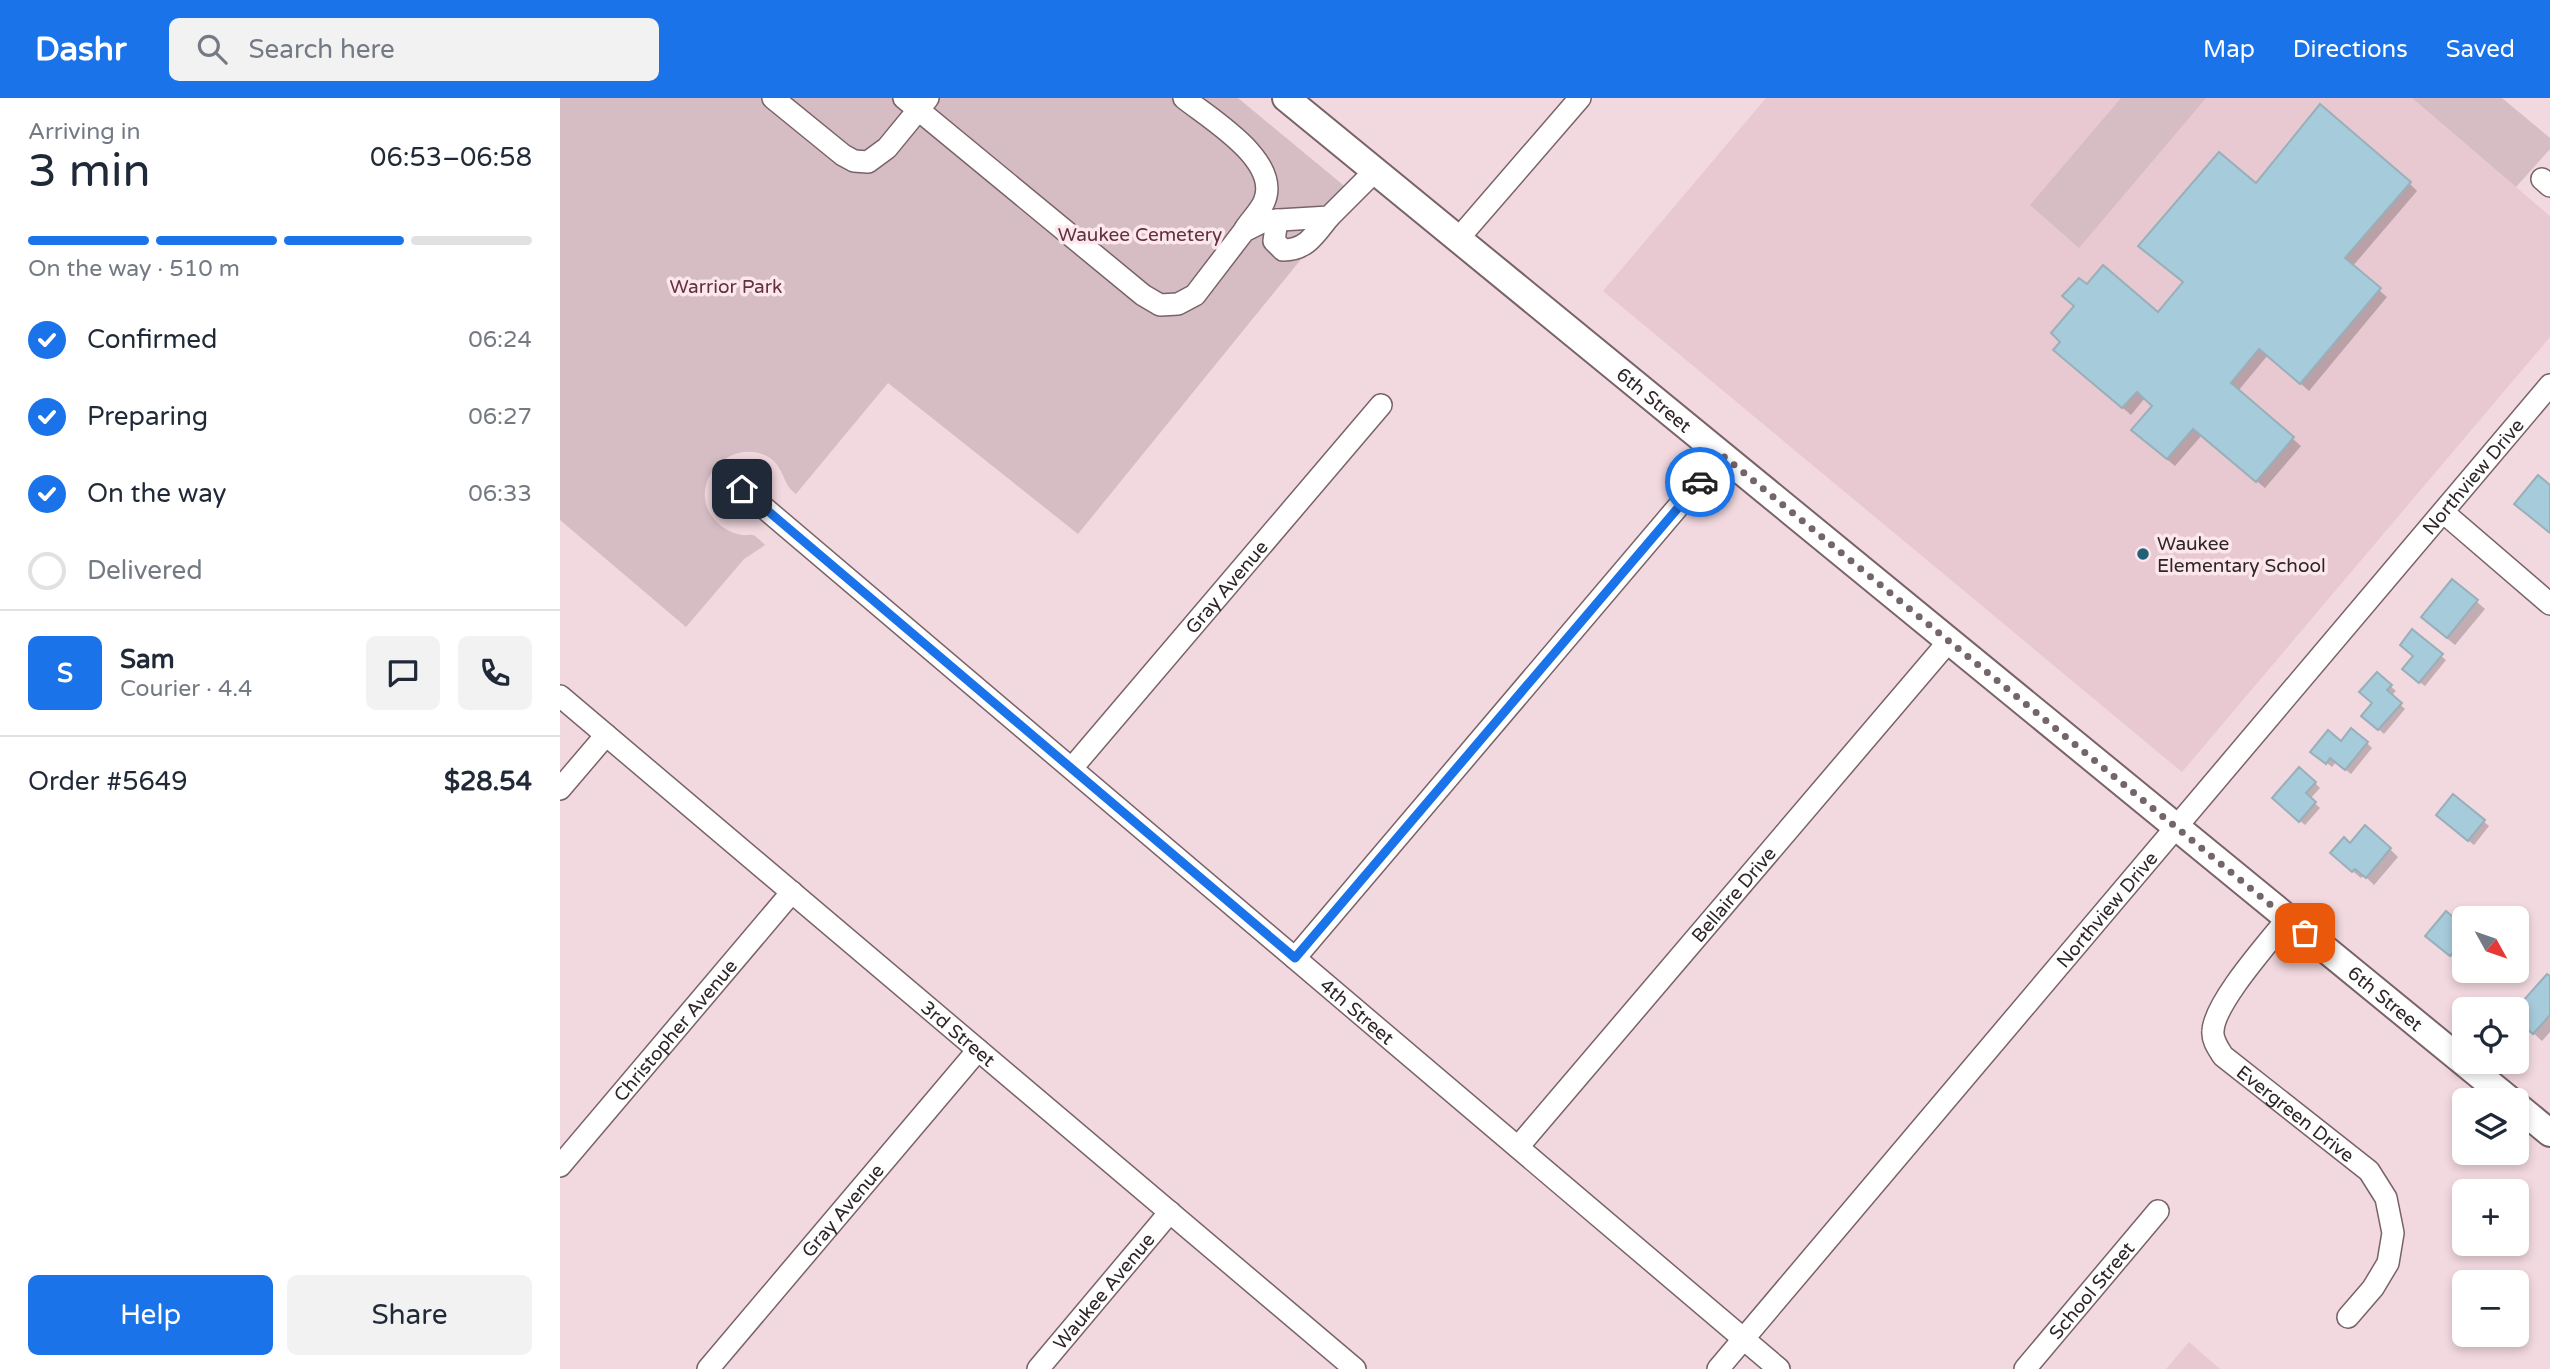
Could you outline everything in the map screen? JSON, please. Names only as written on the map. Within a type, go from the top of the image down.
[{"type":"main road","name":"6th Street","points":[[1286,98],[2495,1088]]},
{"type":"main road","points":[[2529,1116],[2550,1133]]},
{"type":"street","points":[[773,98],[843,155],[861,162],[868,162],[879,156],[917,102],[1143,295],[1160,305],[1178,304],[1195,295],[1264,201],[1267,183],[1261,165],[1246,148],[1184,98]]},
{"type":"street","points":[[1458,239],[1580,98]]},
{"type":"street","points":[[1277,220],[1274,241],[1283,250],[1297,250],[1311,240],[1329,217],[1375,171]]},
{"type":"street","points":[[1244,231],[1265,221],[1329,217]]},
{"type":"street","name":"Northview Drive","points":[[1718,1369],[2550,385]]},
{"type":"street","name":"Gray Avenue","points":[[1072,768],[1381,405]]},
{"type":"street","points":[[1295,958],[1722,455]]},
{"type":"street","name":"4th Street","points":[[742,489],[1779,1369]]},
{"type":"street","points":[[2443,512],[2550,604]]},
{"type":"street","name":"Bellaire Drive","points":[[1518,1147],[1949,641]]},
{"type":"street","name":"3rd Street","points":[[560,696],[1355,1369]]},
{"type":"street","points":[[560,789],[606,735]]},
{"type":"street","name":"Christopher Avenue","points":[[560,1166],[792,892]]},
{"type":"street","name":"Evergreen Drive","points":[[2288,918],[2226,997],[2213,1030],[2215,1044],[2223,1056],[2369,1171],[2386,1198],[2393,1233],[2388,1263],[2373,1288],[2348,1317]]},
{"type":"street","name":"Gray Avenue","points":[[708,1369],[978,1050]]},
{"type":"street","name":"School Street","points":[[2025,1369],[2158,1211]]},
{"type":"street","name":"Waukee Avenue","points":[[1038,1369],[1170,1212]]},
{"type":"shaded area","name":"Waukee Elementary School","points":[[1766,98],[2412,98],[2550,216],[2550,337],[2182,772],[1603,291]]},
{"type":"shaded area","points":[[2189,1342],[2220,1369],[2166,1369]]},
{"type":"green space","name":"Warrior Park","points":[[560,98],[1238,98],[1354,194],[1078,534],[888,383],[796,494],[775,462],[762,454],[735,454],[723,460],[714,470],[707,481],[705,494],[707,506],[714,519],[730,531],[753,535],[765,545],[744,559],[686,627],[560,520]]},
{"type":"green space","points":[[2121,98],[2206,98],[2079,248],[2030,205]]},
{"type":"green space","points":[[2412,98],[2502,98],[2550,138],[2550,149],[2516,187]]},
{"type":"building","points":[[2320,104],[2411,182],[2345,258],[2381,288],[2300,384],[2259,349],[2231,383],[2294,437],[2256,482],[2193,429],[2167,459],[2131,430],[2152,406],[2137,392],[2122,408],[2053,350],[2060,342],[2051,333],[2074,306],[2062,296],[2079,278],[2087,284],[2103,265],[2158,312],[2183,282],[2138,246],[2219,152],[2256,183]]},
{"type":"building","points":[[2538,475],[2550,485],[2550,533],[2514,504]]},
{"type":"building","points":[[2452,579],[2478,600],[2447,638],[2421,617]]},
{"type":"building","points":[[2412,629],[2443,654],[2419,683],[2402,669],[2413,656],[2400,645]]},
{"type":"building","points":[[2377,672],[2392,685],[2387,690],[2402,703],[2378,730],[2361,716],[2372,703],[2359,692]]},
{"type":"building","points":[[2351,728],[2368,742],[2345,770],[2330,758],[2326,764],[2310,752],[2328,730],[2341,741]]},
{"type":"building","points":[[2299,767],[2316,782],[2306,793],[2316,802],[2299,822],[2272,798]]},
{"type":"building","points":[[2453,794],[2485,820],[2468,841],[2436,815]]},
{"type":"building","points":[[2365,825],[2391,848],[2366,878],[2355,869],[2352,872],[2330,853],[2344,837],[2350,843]]},
{"type":"building","points":[[2446,911],[2452,916],[2450,956],[2425,936]]},
{"type":"building","points":[[2547,974],[2550,976],[2550,1015],[2533,1034],[2529,1031],[2529,997],[2527,997]]},
{"type":"way so far","points":[[1700,482],[1722,455],[2305,933]]},
{"type":"place","name":"Waukee Elementary School","points":[[2143,554]]},
{"type":"route","points":[[742,489],[1295,958],[1700,482]]},
{"type":"park label","name":"Waukee Cemetery","points":[[1140,234]]}]
